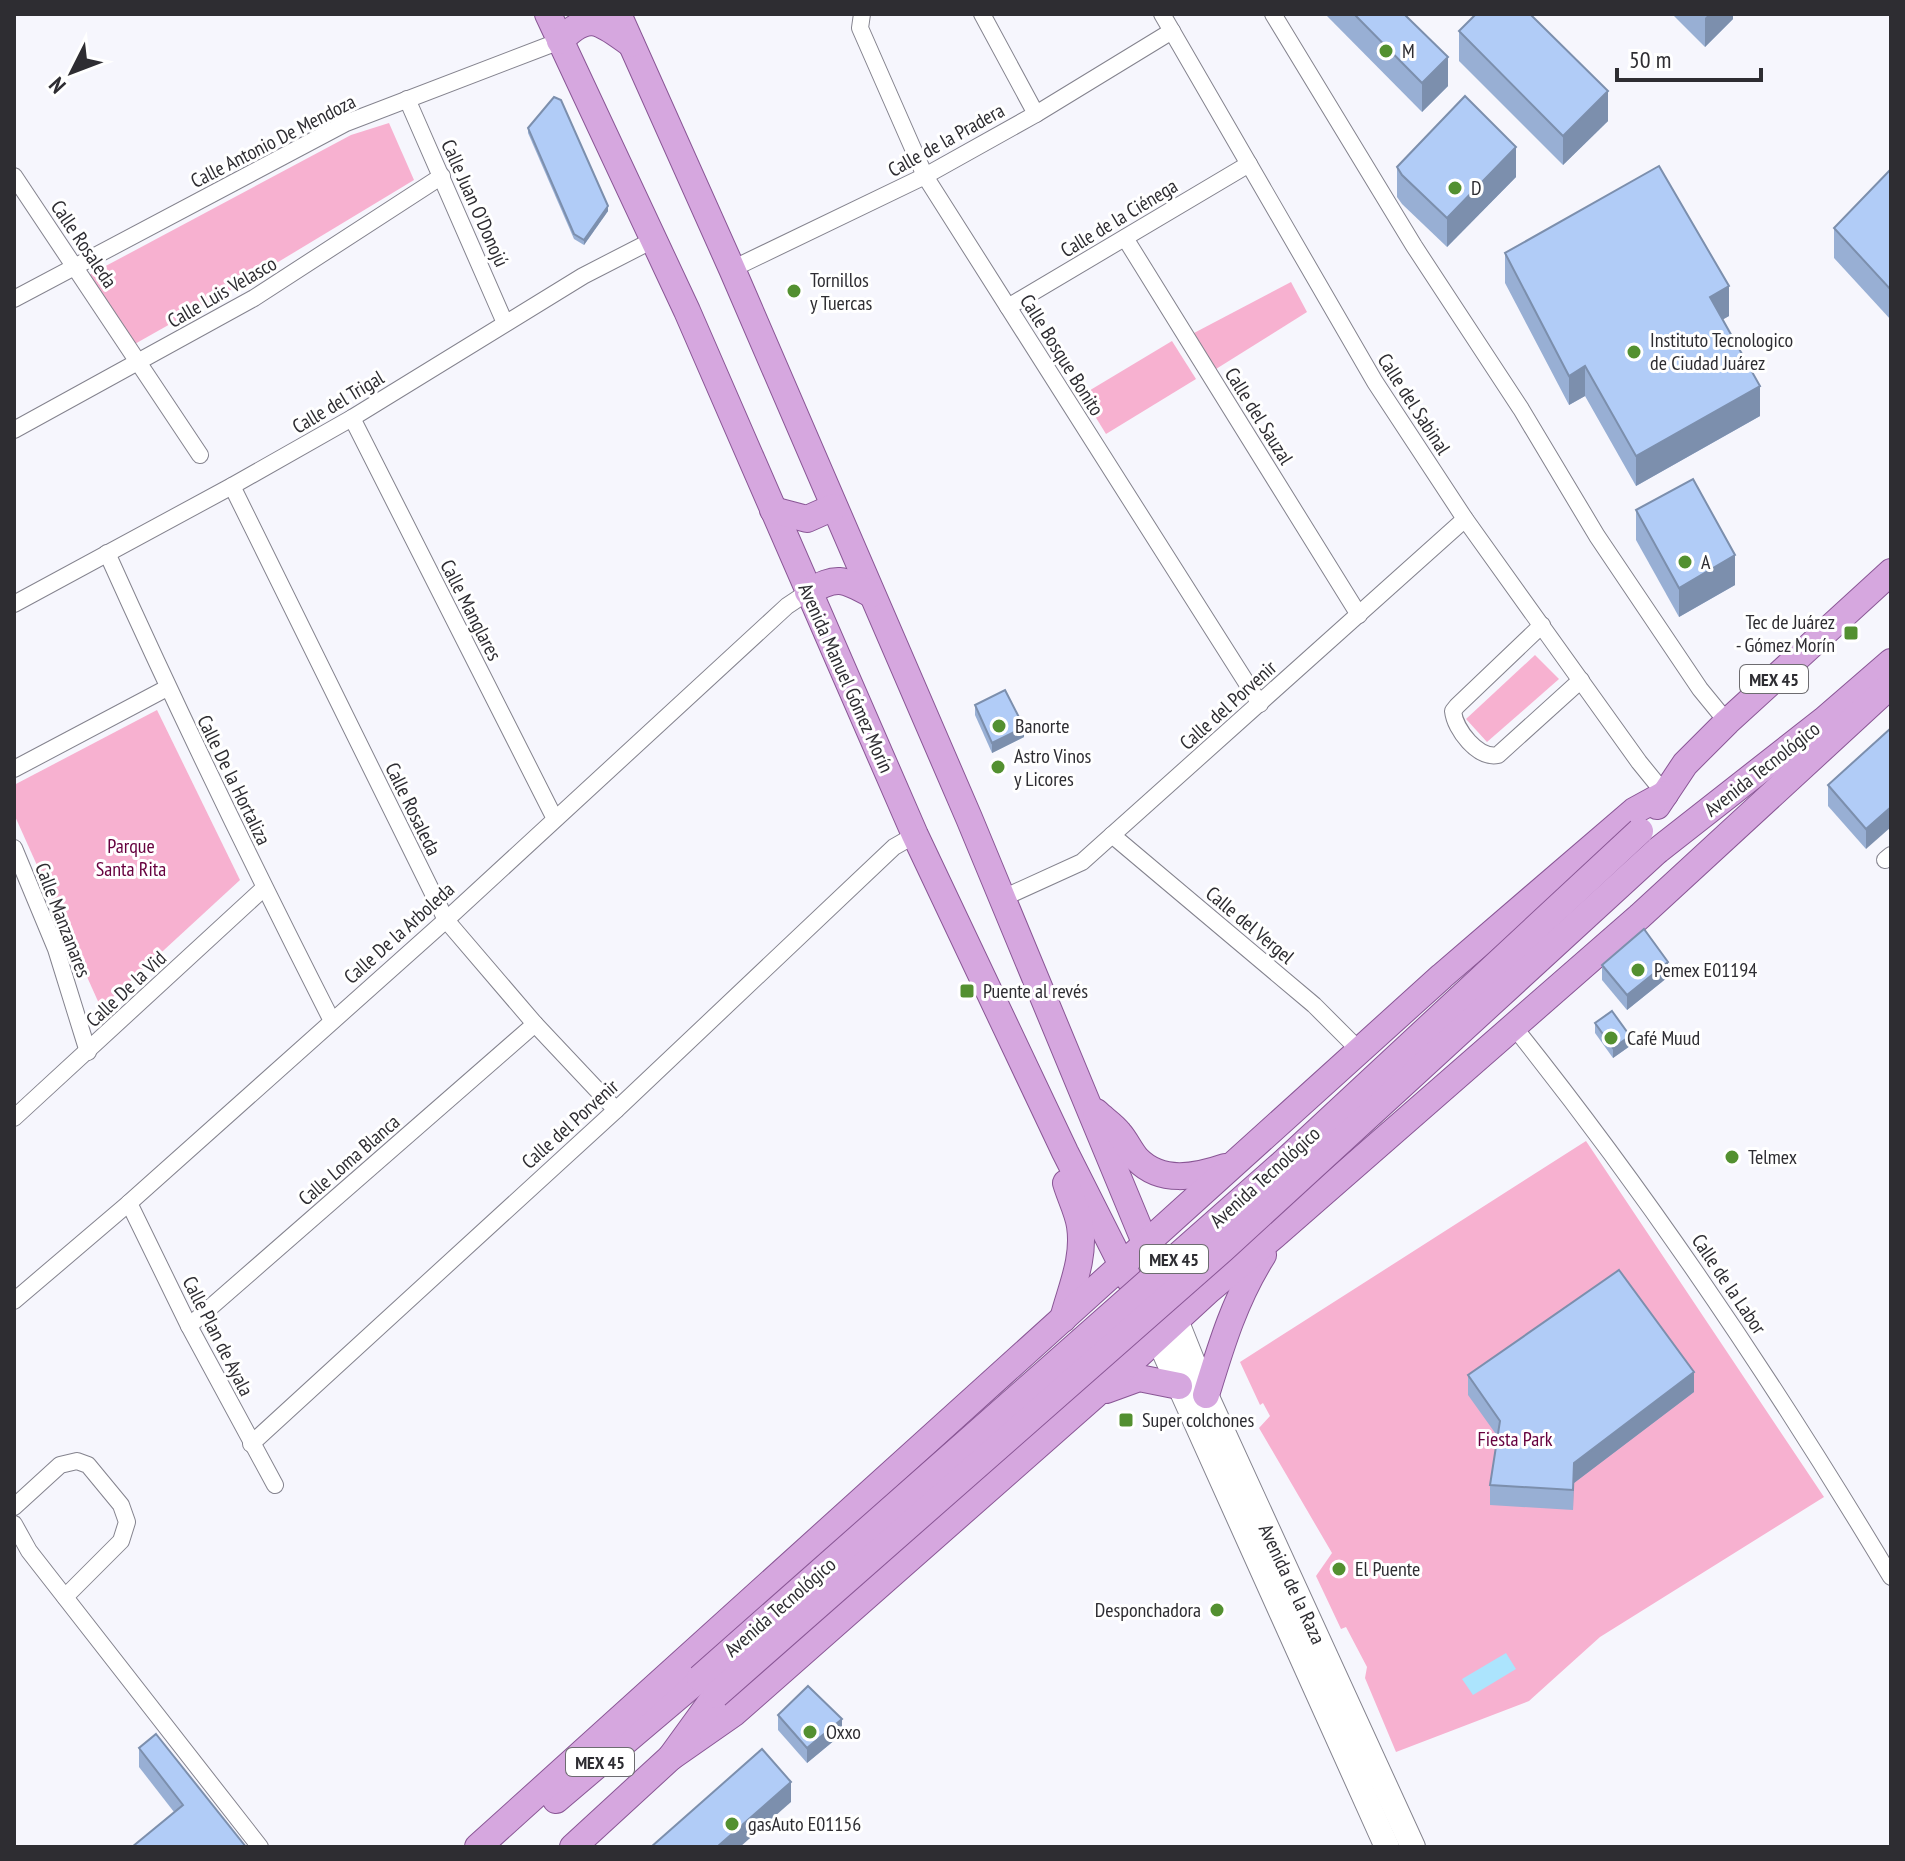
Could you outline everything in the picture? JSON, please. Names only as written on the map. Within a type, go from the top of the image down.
[{"type":"main road","name":"Avenida Manuel Gómez Morín","points":[[548,14],[653,240],[915,835],[1065,1152],[1157,1336]]},
{"type":"main road","points":[[618,14],[732,269],[1003,898],[1089,1107],[1155,1236],[1167,1271],[1181,1281],[1209,1290]]},
{"type":"main road","points":[[560,41],[575,26],[592,22],[606,26],[631,44]]},
{"type":"main road","points":[[773,510],[807,519],[834,507]]},
{"type":"main road","name":"Avenida Tecnológico","points":[[583,1844],[671,1757],[708,1686],[1283,1163],[1640,831],[1685,764],[1727,722],[1888,577]]},
{"type":"main road","points":[[808,592],[838,579],[871,594]]},
{"type":"main road","name":"Avenida Tecnológico","points":[[500,1847],[708,1686],[1223,1249],[1657,851],[1824,720],[1891,662]]},
{"type":"main road","points":[[671,1757],[734,1713],[1095,1395],[1209,1290],[1651,906],[1891,685]]},
{"type":"main road","points":[[478,1847],[1359,1050],[1634,811],[1665,794]]},
{"type":"main road","points":[[1089,1107],[1118,1131],[1138,1160],[1153,1170],[1169,1176],[1197,1177],[1232,1165]]},
{"type":"main road","points":[[1063,1319],[1081,1253],[1080,1224],[1065,1180],[1065,1152]]},
{"type":"main road","points":[[1206,1395],[1224,1334],[1243,1286],[1275,1235]]},
{"type":"main road","points":[[1155,1236],[1157,1336]]},
{"type":"main road","points":[[1090,1294],[1110,1298],[1123,1306],[1134,1323],[1157,1336]]},
{"type":"main road","name":"Avenida de la Raza","points":[[1157,1336],[1206,1395],[1413,1847]]},
{"type":"main road","name":"Avenida de la Raza","points":[[1157,1336],[1387,1847]]},
{"type":"main road","points":[[1095,1395],[1139,1378],[1179,1386]]},
{"type":"street","name":"Calle Bosque Bonito","points":[[862,14],[860,28],[925,176],[1260,704]]},
{"type":"street","points":[[982,14],[1036,114]]},
{"type":"street","name":"Calle del Sabinal","points":[[1162,14],[1375,382],[1465,519],[1665,794]]},
{"type":"street","points":[[1273,14],[1414,246],[1521,409],[1597,536],[1700,689],[1727,722]]},
{"type":"street","name":"Calle de la Pradera","points":[[732,269],[925,176],[1036,114],[1172,31]]},
{"type":"street","name":"Calle Antonio De Mendoza","points":[[14,299],[346,123],[560,41]]},
{"type":"street","name":"Calle Juan O'Donojú","points":[[407,99],[505,323]]},
{"type":"street","name":"Calle de la Ciénega","points":[[1008,307],[1249,164]]},
{"type":"street","name":"Calle Rosaleda","points":[[14,176],[200,455]]},
{"type":"street","name":"Calle Luis Velasco","points":[[14,430],[280,282],[442,176]]},
{"type":"street","name":"Calle del Sauzal","points":[[1125,238],[1359,615]]},
{"type":"street","name":"Calle del Trigal","points":[[14,604],[352,418],[583,276],[653,240]]},
{"type":"street","name":"Calle Manglares","points":[[352,418],[555,819]]},
{"type":"street","name":"Calle Rosaleda","points":[[232,486],[446,920],[535,1024],[616,1110]]},
{"type":"street","name":"Calle del Porvenir","points":[[1003,898],[1082,862],[1465,519]]},
{"type":"street","name":"Calle De la Hortaliza","points":[[107,553],[167,688],[332,1021]]},
{"type":"street","name":"Calle De la Arboleda","points":[[14,1301],[129,1203],[446,920],[787,606],[808,592]]},
{"type":"street","points":[[1542,625],[1457,706],[1453,711],[1457,727],[1481,753],[1498,755],[1581,680]]},
{"type":"street","points":[[14,769],[167,688]]},
{"type":"street","name":"Calle del Porvenir","points":[[251,1444],[616,1110],[894,847],[915,835]]},
{"type":"street","name":"Calle del Vergel","points":[[1112,835],[1314,1005],[1359,1050]]},
{"type":"street","name":"Calle Manzanares","points":[[14,848],[56,949],[88,1052]]},
{"type":"street","name":"Calle De la Vid","points":[[14,1118],[264,888]]},
{"type":"street","name":"Calle Loma Blanca","points":[[189,1326],[535,1024]]},
{"type":"street","name":"Calle de la Labor","points":[[1514,1027],[1666,1226],[1810,1441],[1891,1577]]},
{"type":"street","name":"Calle Plan de Ayala","points":[[129,1203],[189,1326],[275,1485]]},
{"type":"street","points":[[14,1507],[60,1465],[77,1461],[88,1465],[121,1505],[127,1522],[121,1541],[65,1597]]},
{"type":"street","points":[[14,1524],[22,1541],[260,1847]]},
{"type":"green space","points":[[389,123],[414,180],[133,345],[87,276],[351,135]]},
{"type":"green space","points":[[1291,282],[1307,312],[1216,369],[1194,333]]},
{"type":"green space","points":[[1172,341],[1196,379],[1106,434],[1082,395]]},
{"type":"green space","points":[[1535,655],[1559,679],[1487,742],[1466,719]]},
{"type":"green space","name":"Parque Santa Rita","points":[[157,710],[240,880],[101,1008],[14,814],[14,785]]},
{"type":"green space","name":"Fiesta Park","points":[[1586,1141],[1824,1497],[1600,1637],[1529,1701],[1396,1752],[1365,1678],[1367,1667],[1346,1627],[1341,1629],[1316,1576],[1332,1553],[1259,1428],[1270,1416],[1263,1403],[1260,1405],[1240,1362]]},
{"type":"water","points":[[1506,1653],[1516,1669],[1473,1695],[1462,1679]]},
{"type":"building","points":[[1354,14],[1404,14],[1448,57],[1422,83]]},
{"type":"building","points":[[1476,14],[1530,14],[1608,91],[1563,136],[1459,31]]},
{"type":"building","points":[[1465,96],[1516,147],[1447,218],[1397,167]]},
{"type":"building","points":[[554,97],[561,100],[608,206],[584,240],[574,234],[528,128]]},
{"type":"building","points":[[1659,166],[1729,286],[1710,297],[1760,386],[1636,456],[1585,366],[1569,376],[1505,253]]},
{"type":"building","points":[[1891,169],[1891,290],[1834,228]]},
{"type":"building","points":[[1693,479],[1735,555],[1679,588],[1636,510]]},
{"type":"building","name":"Banorte","points":[[1005,690],[1024,727],[992,743],[975,705]]},
{"type":"building","points":[[1891,728],[1891,807],[1866,829],[1828,785]]},
{"type":"building","points":[[1644,929],[1668,962],[1627,995],[1602,965]]},
{"type":"building","points":[[1612,1011],[1630,1036],[1613,1048],[1595,1023]]},
{"type":"building","points":[[1619,1270],[1694,1372],[1574,1463],[1573,1490],[1490,1485],[1500,1421],[1468,1375]]},
{"type":"building","points":[[808,1686],[842,1719],[807,1748],[778,1715]]},
{"type":"building","points":[[156,1734],[246,1847],[132,1847],[183,1805],[139,1748]]},
{"type":"building","points":[[762,1749],[791,1782],[717,1847],[651,1847]]},
{"type":"place","name":"M","points":[[1386,51]]},
{"type":"place","name":"D","points":[[1455,188]]},
{"type":"place","name":"Tornillos y Tuercas","points":[[794,291]]},
{"type":"place","name":"Instituto Tecnologico de Ciudad Juárez","points":[[1634,352]]},
{"type":"place","name":"A","points":[[1685,562]]},
{"type":"place","name":"Tec de Juárez - Gómez Morín","points":[[1851,633]]},
{"type":"place","name":"Banorte","points":[[999,726]]},
{"type":"place","name":"Astro Vinos y Licores","points":[[998,767]]},
{"type":"place","name":"Pemex E01194","points":[[1638,970]]},
{"type":"place","name":"Puente al revés","points":[[967,991]]},
{"type":"place","name":"Café Muud","points":[[1611,1038]]},
{"type":"place","name":"Telmex","points":[[1732,1157]]},
{"type":"place","name":"Super colchones","points":[[1126,1420]]},
{"type":"place","name":"El Puente","points":[[1339,1569]]},
{"type":"place","name":"Desponchadora","points":[[1217,1610]]},
{"type":"place","name":"Oxxo","points":[[810,1732]]},
{"type":"place","name":"gasAuto E01156","points":[[732,1824]]}]
